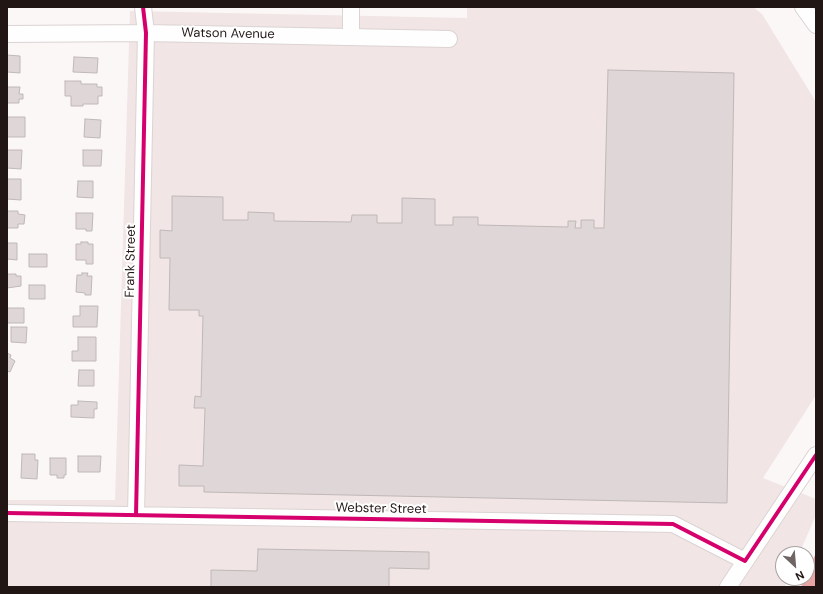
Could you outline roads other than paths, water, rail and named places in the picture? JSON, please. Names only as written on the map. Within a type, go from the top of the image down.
[{"type":"street","name":"Frank Street","points":[[136,515],[146,33],[143,7]]},
{"type":"street","points":[[351,7],[351,37]]},
{"type":"street","points":[[804,7],[816,25]]},
{"type":"street","name":"Watson Avenue","points":[[7,34],[146,33],[449,39]]},
{"type":"street","points":[[728,587],[816,455]]},
{"type":"street","name":"Webster Street","points":[[7,513],[673,524],[746,561]]}]
